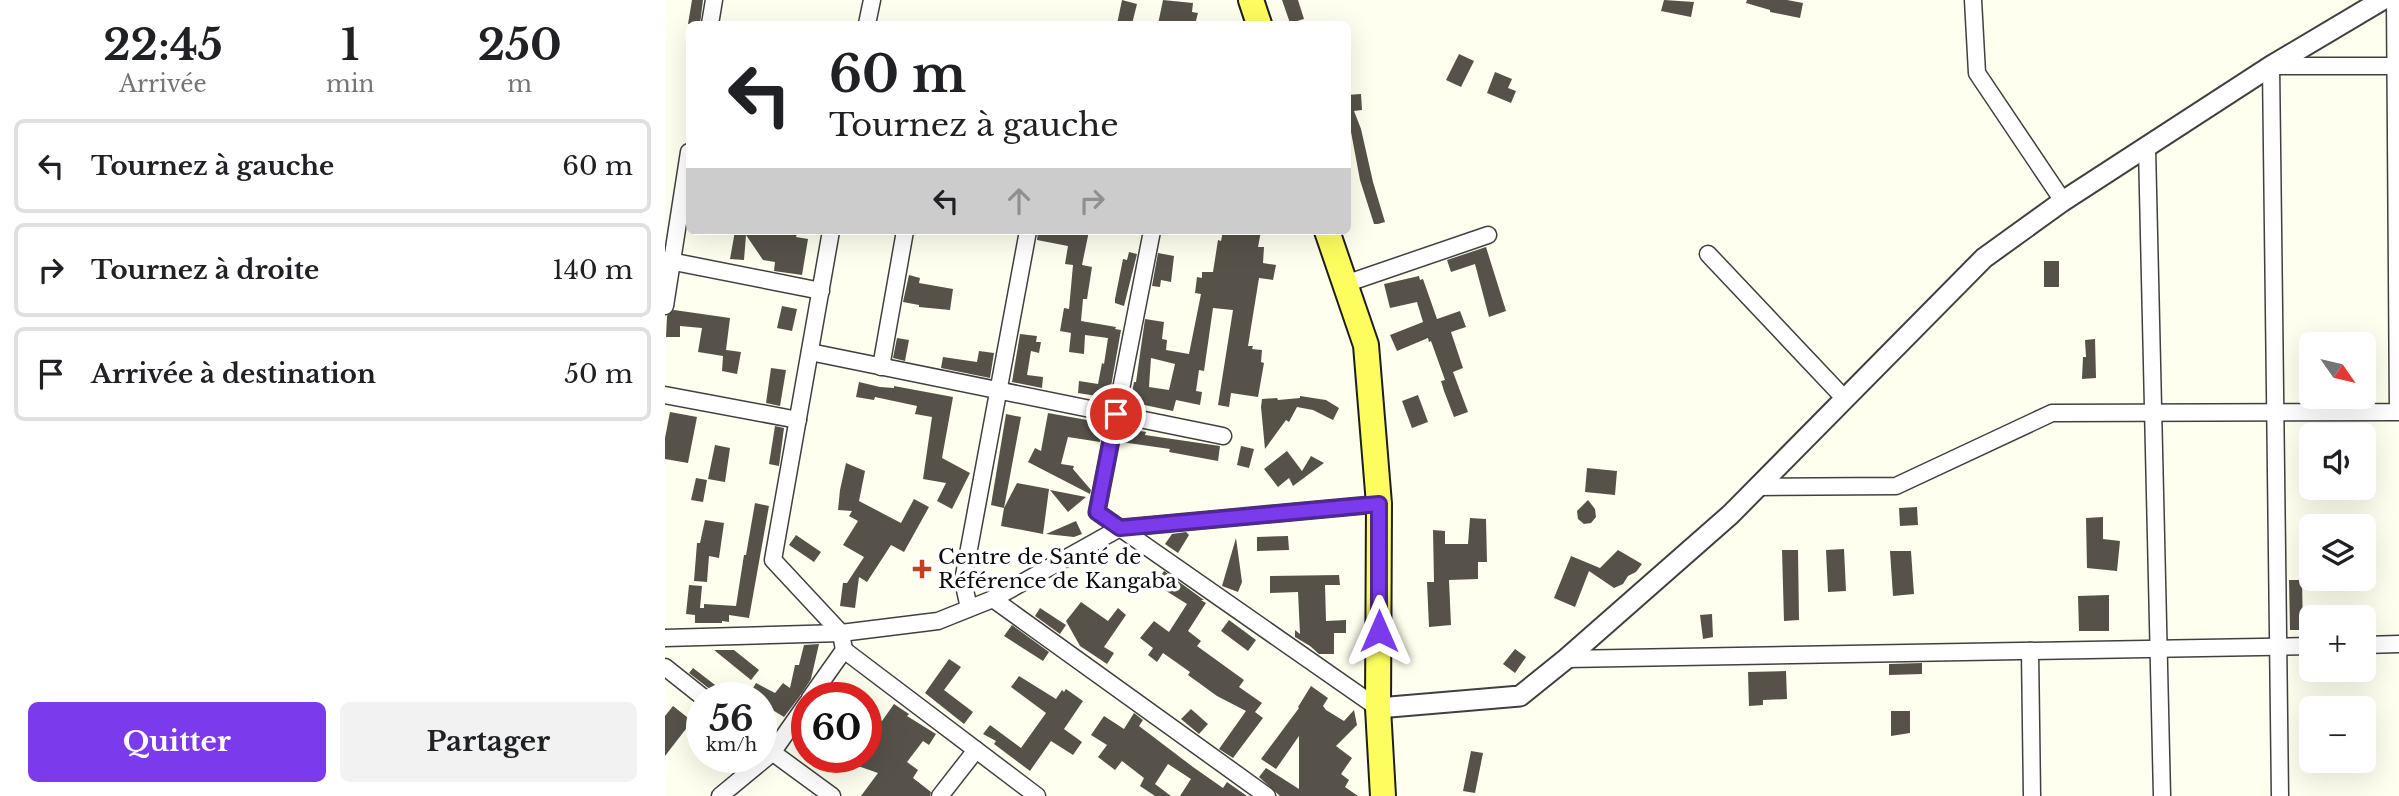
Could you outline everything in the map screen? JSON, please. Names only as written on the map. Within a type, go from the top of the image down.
[{"type":"main road","points":[[1251,0],[1258,21]]},
{"type":"main road","points":[[1328,235],[1366,345],[1379,504],[1378,708],[1383,796]]},
{"type":"street","points":[[710,21],[714,0]]},
{"type":"street","points":[[868,21],[872,0]]},
{"type":"street","points":[[1973,0],[1977,73],[2063,201]]},
{"type":"street","points":[[1151,235],[1097,512],[1378,708],[1520,696],[1731,514],[1984,258],[2063,201],[2271,66],[2382,0]]},
{"type":"street","points":[[1757,487],[1896,486],[2052,413],[2398,412],[2395,0]]},
{"type":"street","points":[[2271,66],[2397,66]]},
{"type":"street","points":[[2271,66],[2280,796]]},
{"type":"street","points":[[2147,148],[2162,796]]},
{"type":"street","points":[[665,306],[669,261],[686,168]]},
{"type":"street","points":[[830,235],[773,560],[842,641],[1037,796]]},
{"type":"street","points":[[881,367],[904,235]]},
{"type":"street","points":[[969,608],[963,581],[1027,235]]},
{"type":"street","points":[[1345,284],[1488,235]]},
{"type":"street","points":[[1708,254],[1845,399]]},
{"type":"street","points":[[669,261],[821,291]]},
{"type":"street","points":[[810,352],[1223,436]]},
{"type":"street","points":[[665,395],[798,420]]},
{"type":"street","points":[[665,638],[842,641],[938,621],[993,599],[1120,528],[1379,504]]},
{"type":"street","points":[[993,599],[1267,796]]},
{"type":"street","points":[[819,682],[842,641]]},
{"type":"street","points":[[2376,645],[2399,644]]},
{"type":"street","points":[[1566,659],[2299,646]]},
{"type":"street","points":[[2030,651],[2032,796]]},
{"type":"street","points":[[665,667],[686,684]]},
{"type":"street","points":[[777,737],[791,721]]},
{"type":"street","points":[[940,796],[976,750]]},
{"type":"street","points":[[777,755],[832,796]]},
{"type":"street","points":[[720,796],[743,773]]},
{"type":"building","points":[[692,0],[703,0],[700,21],[688,21]]},
{"type":"building","points":[[1122,0],[1137,4],[1133,21],[1118,21]]},
{"type":"building","points":[[1163,0],[1193,3],[1192,12],[1198,13],[1196,21],[1159,21]]},
{"type":"building","points":[[1282,0],[1298,0],[1304,19],[1289,21]]},
{"type":"building","points":[[1664,0],[1694,2],[1691,17],[1661,11]]},
{"type":"building","points":[[1747,0],[1787,0],[1803,3],[1800,18],[1770,12],[1746,3]]},
{"type":"building","points":[[1459,54],[1474,61],[1461,87],[1446,80]]},
{"type":"building","points":[[1495,72],[1512,79],[1508,88],[1516,91],[1511,103],[1487,93]]},
{"type":"building","points":[[1361,94],[1362,110],[1354,111],[1385,222],[1378,224],[1374,224],[1360,180],[1351,132],[1351,95]]},
{"type":"building","points":[[734,235],[746,235],[744,260],[730,259]]},
{"type":"building","points":[[746,235],[797,235],[796,237],[808,239],[802,275],[774,271],[775,262],[763,260]]},
{"type":"building","points":[[1038,235],[1088,235],[1082,265],[1092,267],[1087,299],[1083,299],[1081,321],[1121,330],[1109,398],[1078,393],[1079,381],[1098,384],[1108,338],[1085,335],[1084,354],[1069,352],[1071,333],[1060,331],[1064,308],[1069,309],[1073,265],[1065,264],[1068,246],[1037,240]]},
{"type":"building","points":[[1222,235],[1260,235],[1258,247],[1264,247],[1263,263],[1276,265],[1273,280],[1259,278],[1248,346],[1262,350],[1261,362],[1264,363],[1258,397],[1231,393],[1229,407],[1218,405],[1233,310],[1213,308],[1204,371],[1199,370],[1196,391],[1202,392],[1200,405],[1176,400],[1173,411],[1130,402],[1136,382],[1145,319],[1164,322],[1162,339],[1167,340],[1166,350],[1189,354],[1201,294],[1195,293],[1197,277],[1202,278],[1202,272],[1213,272],[1218,240],[1221,241]],"holes":[[[1151,358],[1175,364],[1169,390],[1149,387]]]},
{"type":"building","points":[[1486,247],[1506,311],[1489,317],[1475,264],[1451,272],[1447,260]]},
{"type":"building","points":[[1129,252],[1137,254],[1124,306],[1115,303],[1115,299],[1123,259],[1127,260]]},
{"type":"building","points":[[1158,253],[1174,256],[1171,282],[1161,280],[1160,287],[1152,286]]},
{"type":"building","points":[[2044,261],[2059,261],[2059,287],[2044,287]]},
{"type":"building","points":[[909,275],[920,278],[919,283],[953,289],[950,310],[919,307],[903,302]]},
{"type":"building","points":[[1419,276],[1420,280],[1423,279],[1437,319],[1460,311],[1466,327],[1451,332],[1463,368],[1453,372],[1468,412],[1454,417],[1441,381],[1445,380],[1431,341],[1429,342],[1428,338],[1397,351],[1390,335],[1423,322],[1417,302],[1390,308],[1384,284]]},
{"type":"building","points":[[782,306],[797,309],[792,331],[777,328]]},
{"type":"building","points":[[674,310],[730,318],[726,350],[741,352],[737,374],[722,371],[723,356],[698,352],[702,328],[680,326],[680,337],[666,337],[667,316]]},
{"type":"building","points":[[1020,334],[1037,336],[1036,342],[1041,342],[1039,353],[1031,351],[1027,375],[1043,377],[1042,388],[1012,382]]},
{"type":"building","points":[[897,338],[909,340],[905,361],[893,358]]},
{"type":"building","points":[[2095,339],[2096,378],[2082,379],[2083,357],[2086,357],[2085,340]]},
{"type":"building","points":[[979,351],[994,353],[990,378],[941,368],[943,357],[977,362]]},
{"type":"building","points":[[771,368],[786,370],[780,406],[766,403]]},
{"type":"building","points":[[859,382],[953,397],[942,458],[970,473],[952,509],[937,501],[946,483],[923,479],[932,417],[915,414],[917,406],[875,397],[874,400],[856,397]]},
{"type":"building","points":[[1418,395],[1428,422],[1412,428],[1402,401]]},
{"type":"building","points":[[1300,396],[1326,400],[1339,408],[1333,420],[1313,410],[1297,407],[1289,422],[1286,420],[1265,449],[1262,399],[1278,400]]},
{"type":"building","points":[[670,412],[697,417],[688,463],[665,459],[665,438]]},
{"type":"building","points":[[1048,413],[1104,423],[1100,442],[1068,437],[1061,464],[1074,466],[1073,469],[1091,490],[1090,494],[1028,462],[1035,448],[1041,451]]},
{"type":"building","points":[[1006,414],[1021,417],[1004,508],[991,505]]},
{"type":"building","points":[[775,426],[784,428],[779,466],[769,464]]},
{"type":"building","points":[[1124,428],[1146,432],[1145,435],[1220,446],[1218,461],[1169,452],[1170,449],[1121,442]]},
{"type":"building","points":[[715,445],[730,448],[725,482],[708,479]]},
{"type":"building","points":[[1241,446],[1254,449],[1249,468],[1237,465]]},
{"type":"building","points":[[1287,451],[1302,471],[1311,456],[1324,463],[1293,486],[1289,478],[1278,487],[1264,469]]},
{"type":"building","points":[[846,463],[865,471],[859,501],[901,523],[914,499],[929,507],[904,552],[891,545],[867,582],[859,577],[855,608],[840,606],[843,583],[847,583],[864,557],[843,545],[858,521],[849,516],[852,511],[838,510]]},
{"type":"building","points":[[1587,468],[1617,471],[1615,495],[1585,492]]},
{"type":"building","points":[[696,478],[707,480],[703,502],[691,500]]},
{"type":"building","points":[[1017,483],[1049,489],[1043,534],[1001,526],[1004,508]]},
{"type":"building","points":[[1050,490],[1086,497],[1068,512]]},
{"type":"building","points":[[1588,500],[1595,509],[1596,517],[1591,523],[1584,524],[1578,519],[1577,511]]},
{"type":"building","points":[[755,503],[769,506],[749,618],[729,615],[729,622],[695,623],[695,615],[686,614],[689,585],[702,586],[700,608],[704,608],[704,604],[736,606]]},
{"type":"building","points":[[1917,507],[1918,525],[1900,526],[1899,508]]},
{"type":"building","points":[[2103,517],[2103,539],[2120,541],[2117,571],[2087,568],[2086,518]]},
{"type":"building","points":[[1470,518],[1486,519],[1487,562],[1478,562],[1478,579],[1449,580],[1451,625],[1429,627],[1427,582],[1434,582],[1433,530],[1445,531],[1445,544],[1468,544]]},
{"type":"building","points":[[705,520],[724,523],[719,558],[709,556],[707,582],[694,581],[697,543],[700,543]]},
{"type":"building","points":[[1076,521],[1082,534],[1074,537],[1046,534]]},
{"type":"building","points":[[1186,532],[1189,535],[1178,553],[1165,544],[1172,534]]},
{"type":"building","points":[[796,535],[821,552],[814,562],[789,545]]},
{"type":"building","points":[[1288,536],[1289,550],[1257,551],[1257,537]]},
{"type":"building","points":[[1236,538],[1242,582],[1238,592],[1222,586]]},
{"type":"building","points":[[1844,549],[1846,591],[1828,592],[1826,550]]},
{"type":"building","points":[[1618,550],[1642,564],[1623,584],[1614,588],[1589,571],[1575,607],[1554,598],[1571,556],[1600,568]]},
{"type":"building","points":[[1782,550],[1798,550],[1799,620],[1784,621]]},
{"type":"building","points":[[1890,551],[1911,551],[1914,594],[1893,596]]},
{"type":"building","points":[[1164,571],[1206,603],[1188,631],[1201,641],[1197,646],[1244,680],[1239,687],[1262,703],[1255,712],[1263,718],[1233,758],[1219,749],[1246,711],[1217,696],[1163,653],[1157,662],[1148,655],[1153,648],[1140,638],[1154,621],[1169,632],[1187,604],[1155,584]]},
{"type":"building","points":[[1339,575],[1340,585],[1325,585],[1326,621],[1346,620],[1346,633],[1334,633],[1334,654],[1319,654],[1295,637],[1295,630],[1300,634],[1298,592],[1270,593],[1270,576]]},
{"type":"building","points":[[2289,580],[2299,580],[2302,605],[2299,605],[2299,630],[2290,630]]},
{"type":"building","points":[[2109,595],[2109,631],[2079,631],[2078,596]]},
{"type":"building","points":[[1081,602],[1108,621],[1118,608],[1126,615],[1104,647],[1114,653],[1107,664],[1080,646],[1066,621]]},
{"type":"building","points":[[1040,608],[1066,625],[1060,634],[1035,616]]},
{"type":"building","points":[[1712,614],[1713,637],[1703,639],[1700,615]]},
{"type":"building","points":[[1229,620],[1256,640],[1248,651],[1221,631]]},
{"type":"building","points":[[1012,625],[1049,652],[1043,661],[1004,636]]},
{"type":"building","points":[[819,644],[811,679],[809,682],[791,682],[795,665],[799,665],[804,645]]},
{"type":"building","points":[[1515,649],[1526,657],[1515,673],[1503,664]]},
{"type":"building","points":[[714,650],[734,650],[759,670],[751,680]]},
{"type":"building","points":[[949,659],[961,667],[944,690],[973,712],[964,724],[925,693]]},
{"type":"building","points":[[1922,663],[1922,674],[1889,675],[1889,664]]},
{"type":"building","points":[[693,668],[711,682],[701,682],[689,673]]},
{"type":"building","points":[[1786,671],[1787,699],[1763,700],[1763,705],[1749,706],[1748,672]]},
{"type":"building","points":[[1019,676],[1056,699],[1062,690],[1064,692],[1066,689],[1083,701],[1064,729],[1082,742],[1073,755],[1051,741],[1030,771],[994,744],[996,741],[983,734],[990,725],[1021,748],[1046,713],[1011,687]]},
{"type":"building","points":[[783,683],[790,688],[791,683],[791,708],[784,717],[777,713],[777,690]]},
{"type":"building","points":[[1311,686],[1328,698],[1323,706],[1326,710],[1344,721],[1354,710],[1357,725],[1336,746],[1352,758],[1341,774],[1349,780],[1345,787],[1358,796],[1280,796],[1259,777],[1266,768],[1299,789],[1299,736],[1276,769],[1261,759],[1299,708]]},
{"type":"building","points":[[894,704],[909,714],[907,716],[936,734],[929,745],[923,741],[907,762],[918,770],[913,778],[931,792],[930,796],[861,796],[878,773],[882,773],[882,721]]},
{"type":"building","points":[[673,706],[686,716],[686,729],[665,756],[665,716]]},
{"type":"building","points":[[1191,709],[1208,724],[1199,734],[1181,719]]},
{"type":"building","points":[[1891,711],[1910,711],[1910,733],[1891,736]]},
{"type":"building","points":[[1134,713],[1143,720],[1139,726],[1193,767],[1223,788],[1227,782],[1247,796],[1180,796],[1191,779],[1168,764],[1155,784],[1171,796],[1155,796],[1140,786],[1144,778],[1122,761],[1115,770],[1098,757],[1107,745],[1091,735],[1104,716],[1124,729]]},
{"type":"building","points":[[1471,751],[1483,753],[1475,793],[1463,791]]},
{"type":"place","name":"Centre de Santé de Référence de Kangaba","points":[[922,569]]},
{"type":"route","points":[[1116,414],[1097,512],[1120,528],[1379,504],[1379,631]]}]
